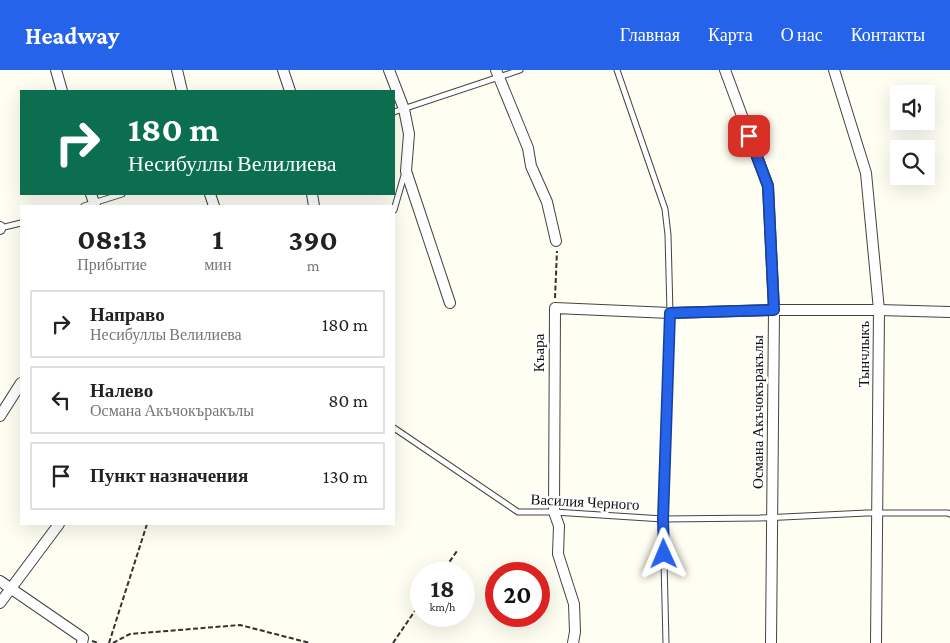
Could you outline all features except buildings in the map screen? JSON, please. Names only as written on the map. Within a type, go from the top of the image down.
[{"type":"street","points":[[56,70],[62,90]]},
{"type":"street","points":[[176,70],[182,90]]},
{"type":"street","points":[[284,70],[290,90]]},
{"type":"street","points":[[388,70],[394,90]]},
{"type":"street","name":"Османа Акъчокъракълы","points":[[725,70],[768,186],[774,310],[771,643]]},
{"type":"street","name":"Тынчлыкъ","points":[[834,70],[866,173],[879,310],[879,514],[876,643]]},
{"type":"street","points":[[497,73],[528,148],[530,166],[547,202],[556,241]]},
{"type":"street","points":[[395,95],[409,134],[406,171],[450,303]]},
{"type":"street","points":[[555,308],[670,313],[774,310],[950,312]]},
{"type":"street","name":"Къара","points":[[555,308],[554,512],[559,526],[558,554],[574,604],[575,632],[573,643]]},
{"type":"street","points":[[0,416],[20,386]]},
{"type":"street","points":[[0,603],[58,525]]},
{"type":"street","points":[[0,581],[82,641]]},
{"type":"lane","points":[[399,110],[497,73],[520,70]]},
{"type":"lane","points":[[617,70],[665,209],[668,236],[670,313],[663,519],[666,643]]},
{"type":"lane","points":[[395,207],[406,171]]},
{"type":"lane","points":[[91,202],[118,195]]},
{"type":"lane","points":[[0,228],[20,223]]},
{"type":"lane","name":"Василия Черного","points":[[395,429],[518,512],[554,512],[663,519],[950,514]]},
{"type":"path","points":[[555,308],[556,241]]},
{"type":"path","points":[[109,643],[147,525]]},
{"type":"path","points":[[449,562],[457,551]]},
{"type":"path","points":[[393,643],[410,618]]},
{"type":"path","points":[[113,643],[130,634],[240,626],[310,643]]},
{"type":"route","points":[[664,554],[663,519],[670,313],[774,310],[768,186],[749,136]]}]
